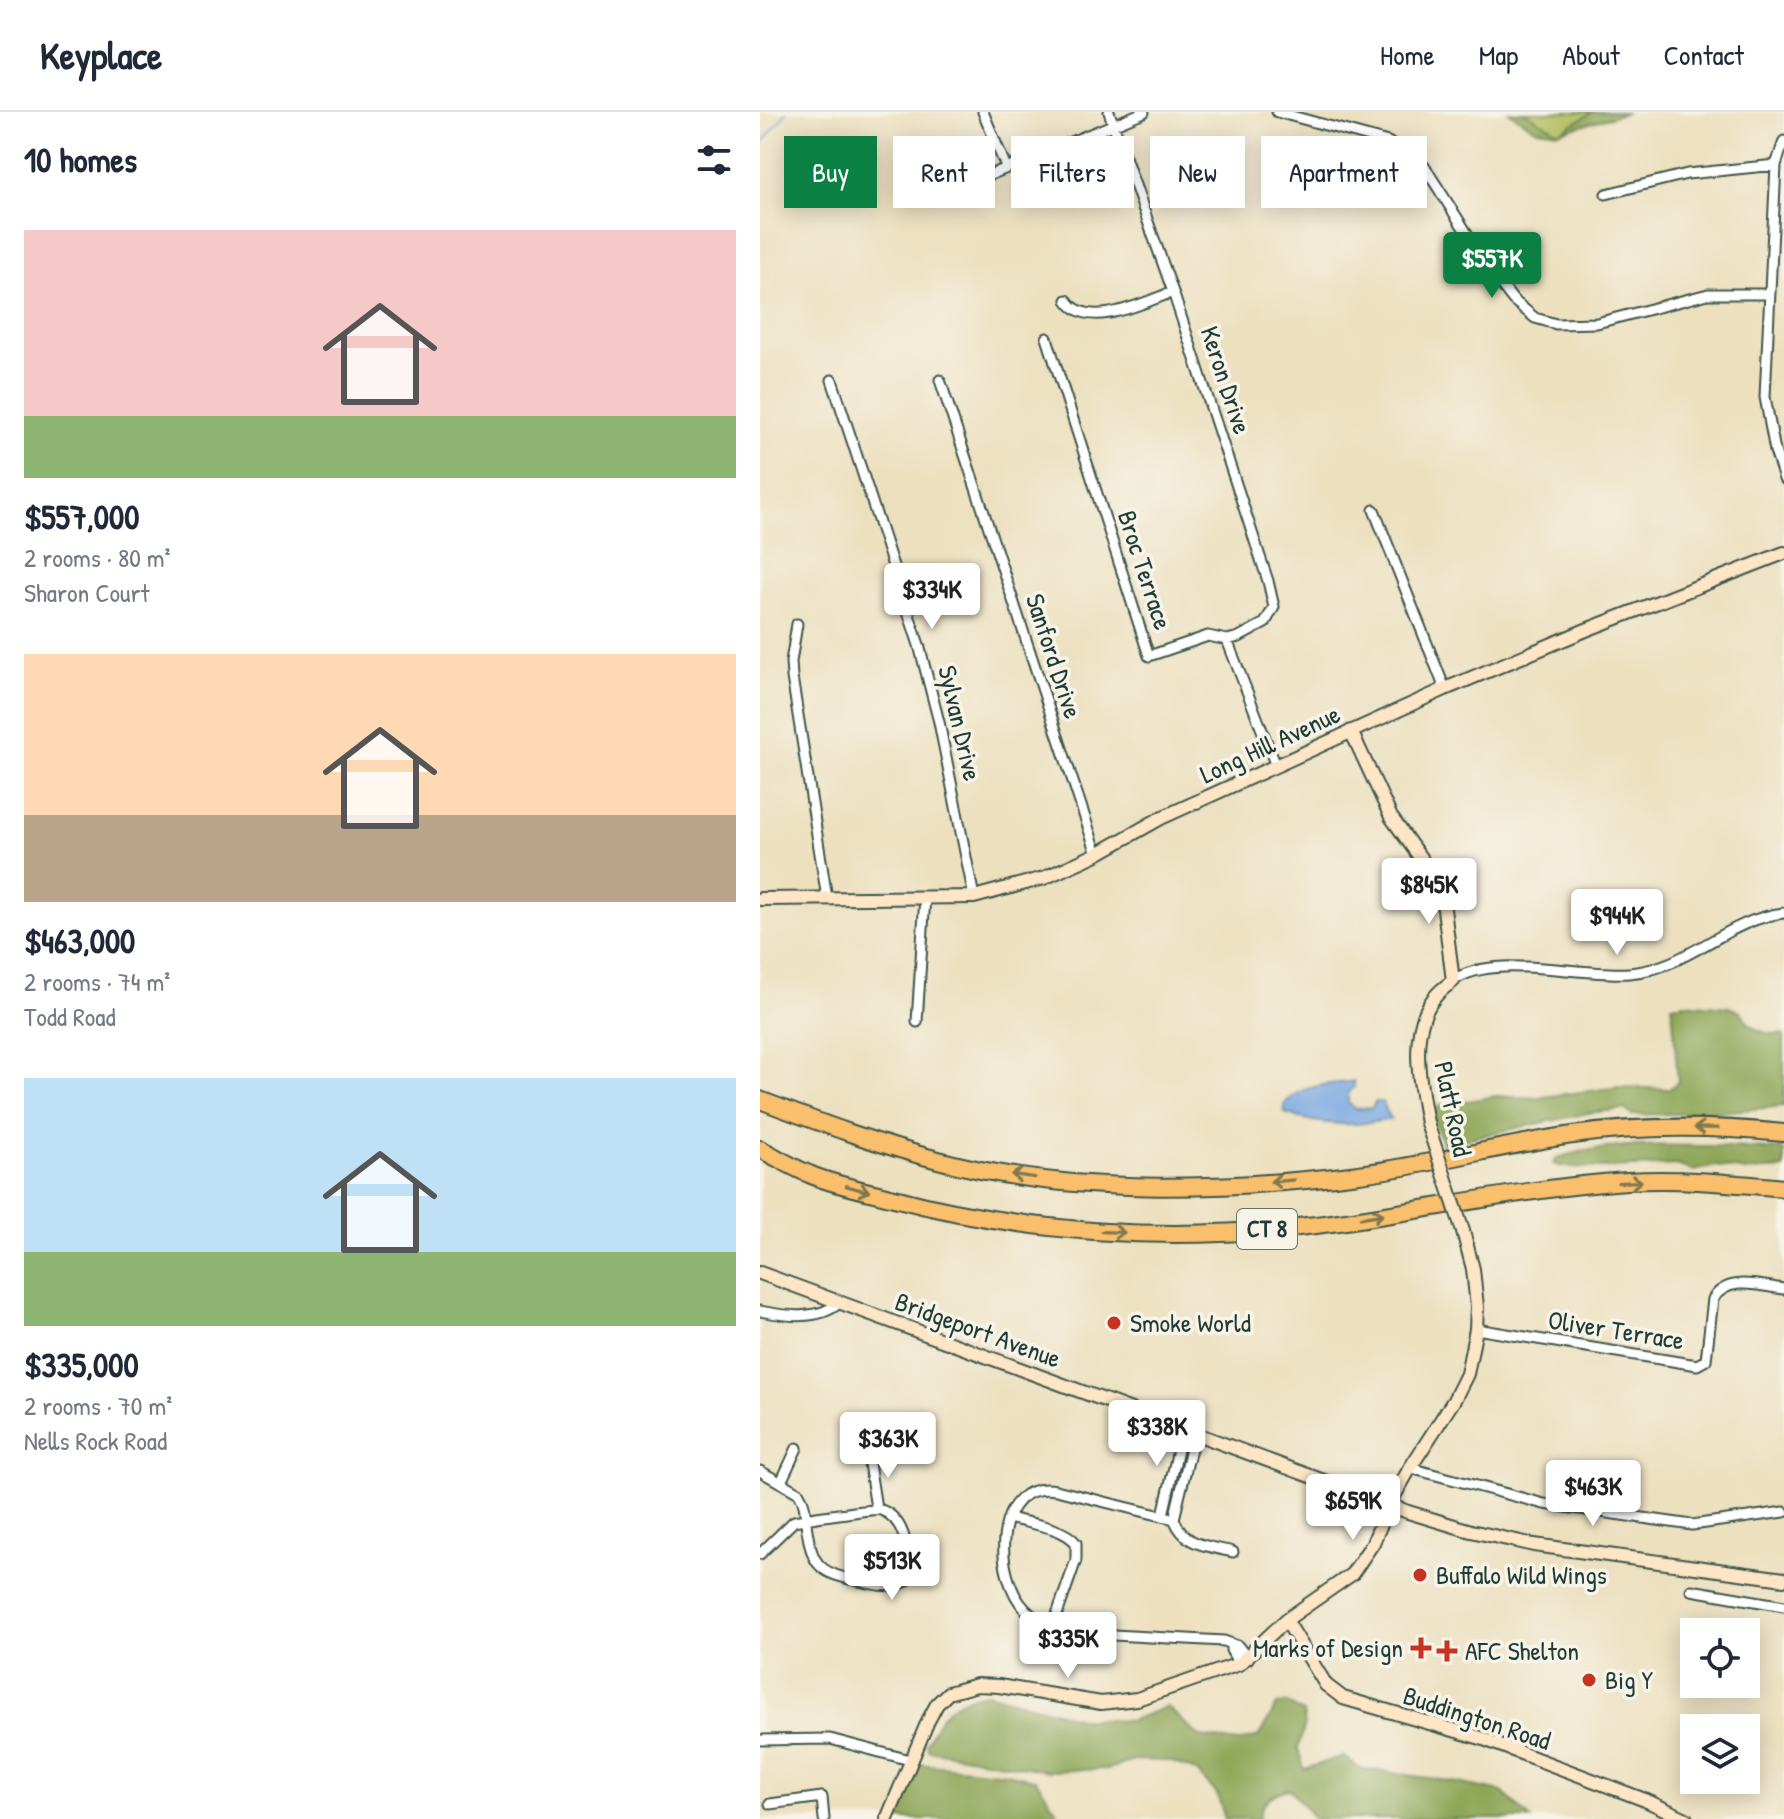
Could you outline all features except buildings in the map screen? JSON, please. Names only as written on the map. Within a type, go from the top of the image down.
[{"type":"highway","name":"CT 8","points":[[760,1100],[939,1161],[1038,1179],[1119,1185],[1264,1182],[1360,1174],[1575,1135],[1658,1127],[1784,1133]]},
{"type":"highway","name":"CT 8","points":[[760,1149],[810,1175],[946,1212],[999,1222],[1170,1234],[1315,1225],[1540,1190],[1629,1181],[1716,1181],[1784,1188]]},
{"type":"highway","points":[[760,1163],[786,1172],[810,1175]]},
{"type":"street","points":[[983,112],[1006,167]]},
{"type":"street","name":"Keron Drive","points":[[1109,112],[1173,292],[1273,597],[1274,607],[1265,623],[1227,640]]},
{"type":"street","points":[[995,172],[1144,112]]},
{"type":"street","points":[[1277,112],[1388,142],[1424,166],[1493,274],[1513,300],[1535,318],[1556,324],[1597,323],[1708,294],[1770,294]]},
{"type":"street","points":[[1784,141],[1776,165],[1765,397],[1775,451],[1784,479]]},
{"type":"street","points":[[1606,194],[1687,174],[1776,165]]},
{"type":"street","points":[[1067,300],[1077,310],[1097,315],[1173,292]]},
{"type":"street","name":"Broc Terrace","points":[[1047,338],[1149,656],[1208,636],[1227,640]]},
{"type":"street","name":"Sylvan Drive","points":[[832,380],[919,645],[939,722],[974,897]]},
{"type":"street","name":"Sanford Drive","points":[[940,380],[1097,854]]},
{"type":"street","points":[[1374,510],[1445,689]]},
{"type":"street","name":"Long Hill Avenue","points":[[760,899],[974,897],[1044,878],[1097,854],[1161,818],[1445,689],[1784,553]]},
{"type":"street","points":[[797,624],[791,662],[792,677],[827,898]]},
{"type":"street","points":[[1227,640],[1276,766]]},
{"type":"street","points":[[1351,731],[1391,817],[1439,889],[1453,981],[1468,971],[1504,967],[1618,974],[1650,970],[1755,918],[1784,913]]},
{"type":"street","points":[[917,1022],[925,897]]},
{"type":"street","name":"Platt Road","points":[[1244,1662],[1286,1620],[1352,1574],[1373,1543],[1389,1505],[1467,1374],[1476,1329],[1475,1283],[1463,1231],[1427,1123],[1420,1082],[1421,1028],[1433,999],[1453,981]]},
{"type":"street","name":"Bridgeport Avenue","points":[[760,1273],[1389,1505],[1471,1531],[1534,1545],[1784,1579]]},
{"type":"street","name":"Oliver Terrace","points":[[1476,1329],[1697,1365],[1706,1360],[1713,1299],[1718,1291],[1728,1285],[1740,1284],[1784,1289]]},
{"type":"street","points":[[760,1311],[802,1316],[833,1309],[839,1303]]},
{"type":"street","points":[[1163,1515],[1189,1430]]},
{"type":"street","points":[[1189,1430],[1174,1519],[1182,1535],[1190,1541],[1233,1552]]},
{"type":"street","points":[[781,1482],[797,1448]]},
{"type":"street","points":[[868,1457],[876,1508]]},
{"type":"street","points":[[1410,1468],[1544,1504],[1692,1525],[1784,1512]]},
{"type":"street","points":[[760,1471],[799,1493],[803,1499],[806,1519],[812,1556],[826,1572],[870,1584],[902,1585],[907,1574],[904,1538],[893,1517],[876,1508],[806,1519],[790,1524],[760,1554]]},
{"type":"street","points":[[887,1819],[910,1760],[937,1704],[948,1693],[962,1688],[999,1686],[1101,1703],[1118,1702],[1137,1699],[1244,1662],[1238,1646],[1224,1641],[1076,1633],[1053,1626],[1025,1610],[1007,1582],[1003,1556],[1009,1518],[1023,1496],[1037,1488],[1174,1519]]},
{"type":"street","points":[[1009,1518],[1058,1531],[1076,1543],[1076,1560],[1053,1626]]},
{"type":"street","points":[[1691,1590],[1784,1606]]},
{"type":"street","name":"Buddington Road","points":[[1286,1620],[1326,1685],[1343,1698],[1481,1738],[1645,1800],[1686,1819]]},
{"type":"street","points":[[760,1740],[830,1739],[910,1760]]},
{"type":"street","points":[[770,1804],[822,1797],[824,1819]]},
{"type":"green space","points":[[1509,112],[1524,112],[1559,132],[1536,129]]},
{"type":"green space","points":[[1524,112],[1593,112],[1559,132]]},
{"type":"green space","points":[[1593,112],[1627,112],[1559,132]]},
{"type":"green space","points":[[1684,1003],[1729,1007],[1741,1011],[1758,1030],[1784,1035],[1784,1106],[1709,1113],[1632,1115],[1624,1109],[1588,1113],[1442,1144],[1433,1114],[1439,1106],[1496,1096],[1535,1098],[1620,1087],[1669,1089],[1678,1082],[1672,1005]]},
{"type":"green space","points":[[1711,1146],[1784,1150],[1784,1169],[1746,1171],[1716,1166],[1693,1171],[1677,1165],[1609,1168],[1553,1164],[1557,1158],[1594,1149]]},
{"type":"green space","points":[[987,1693],[1082,1719],[1129,1721],[1167,1707],[1200,1737],[1239,1742],[1259,1736],[1277,1705],[1287,1703],[1303,1713],[1305,1725],[1298,1748],[1304,1769],[1344,1756],[1358,1768],[1502,1792],[1531,1819],[1315,1819],[1290,1789],[1269,1798],[1262,1807],[1259,1819],[1225,1819],[1217,1794],[1196,1771],[1169,1761],[1133,1760],[1108,1769],[1048,1771],[928,1750],[926,1744],[949,1709],[964,1699]]},
{"type":"green space","points":[[919,1764],[1007,1773],[1036,1780],[1062,1819],[897,1819]]},
{"type":"water","points":[[1354,1081],[1348,1102],[1355,1109],[1372,1108],[1375,1102],[1382,1102],[1391,1119],[1337,1124],[1311,1121],[1285,1113],[1284,1105],[1298,1093],[1316,1086]]},
{"type":"waterway","points":[[760,150],[787,112]]},
{"type":"place","name":"Smoke World","points":[[1114,1323]]},
{"type":"place","name":"Buffalo Wild Wings","points":[[1420,1575]]},
{"type":"place","name":"Marks of Design","points":[[1421,1648]]},
{"type":"place","name":"AFC Shelton","points":[[1447,1651]]},
{"type":"place","name":"Big Y","points":[[1589,1680]]}]
